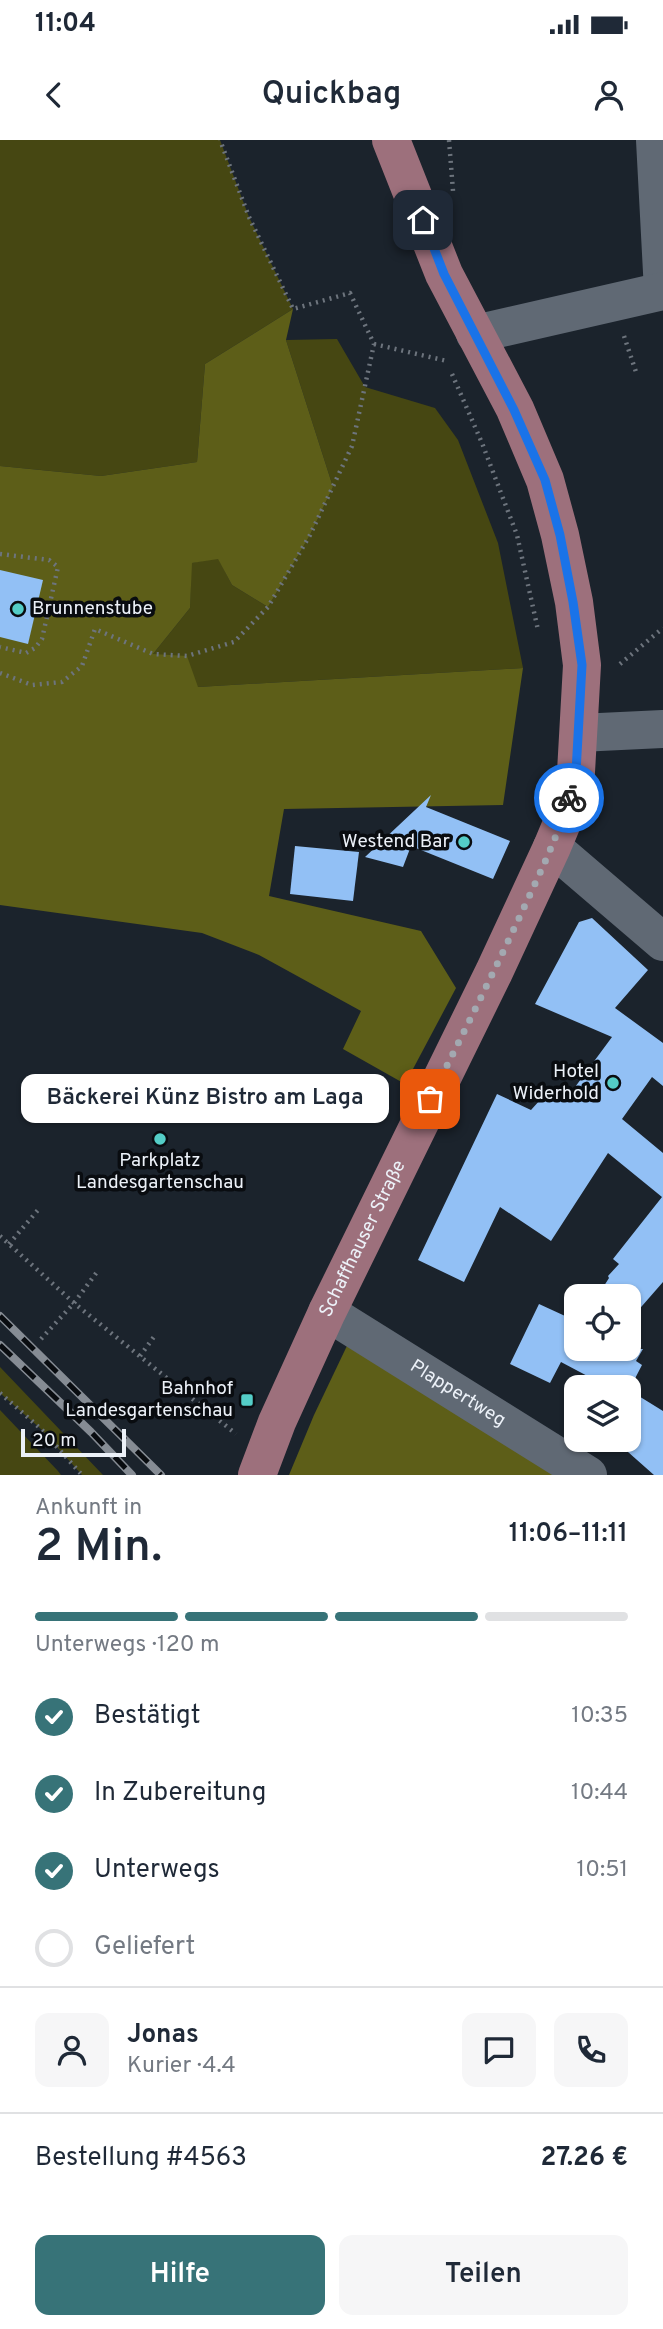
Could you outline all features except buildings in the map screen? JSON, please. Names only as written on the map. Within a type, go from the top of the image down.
[{"type":"main road","name":"Schaffhauser Straße","points":[[257,1475],[277,1422],[327,1312],[494,972],[562,823],[576,772],[582,665],[560,535],[545,480],[514,410],[444,274],[391,140]]},
{"type":"street","points":[[475,334],[663,291],[655,140]]},
{"type":"street","points":[[579,733],[663,729]]},
{"type":"street","points":[[551,847],[663,942]]},
{"type":"street","name":"Plappertweg","points":[[327,1312],[588,1475]]},
{"type":"path","points":[[0,673],[32,685],[62,682],[82,666],[95,629],[153,654],[187,656],[234,642],[268,607],[310,535],[352,446],[374,344],[350,293],[293,309],[249,217],[219,140]]},
{"type":"path","points":[[449,140],[453,199]]},
{"type":"path","points":[[374,344],[447,361],[517,535],[540,641]]},
{"type":"path","points":[[0,554],[49,559],[58,567],[41,639],[35,648],[26,653],[0,647]]},
{"type":"path","points":[[614,669],[663,628]]},
{"type":"path","points":[[9,1244],[38,1210]]},
{"type":"path","points":[[0,1237],[74,1303],[238,1437],[242,1429]]},
{"type":"path","points":[[41,1339],[74,1303],[97,1272]]},
{"type":"path","points":[[140,1356],[156,1334]]},
{"type":"path","points":[[0,1393],[41,1429],[82,1475]]},
{"type":"shaded area","points":[[0,140],[220,140],[249,217],[293,309],[205,364],[197,462],[101,476],[0,466]]},
{"type":"shaded area","points":[[293,309],[286,340],[333,487],[310,535],[268,607],[232,585],[218,559],[192,563],[190,608],[153,654],[187,656],[198,687],[523,668],[503,805],[284,809],[269,896],[421,931],[456,988],[405,1084],[343,1049],[361,1011],[259,955],[202,933],[0,905],[0,466],[101,476],[197,462],[205,364]]},
{"type":"shaded area","points":[[337,339],[365,387],[435,408],[458,440],[498,543],[523,668],[198,687],[153,654],[190,608],[191,563],[218,558],[232,585],[268,607],[310,535],[333,487],[286,340]]},
{"type":"shaded area","points":[[355,1329],[587,1475],[289,1475]]},
{"type":"shaded area","points":[[0,1367],[103,1475],[82,1475],[41,1429],[0,1393]]},
{"type":"shaded area","points":[[0,1410],[58,1471],[61,1475],[0,1475]]},
{"type":"railway","points":[[0,1316],[161,1475]]},
{"type":"railway","points":[[0,1345],[132,1475]]},
{"type":"way so far","points":[[430,1099],[494,972],[562,823],[569,798]]},
{"type":"place","name":"Brunnenstube","points":[[18,609]]},
{"type":"place","name":"Westend Bar","points":[[464,842]]},
{"type":"place","name":"Hotel Widerhold","points":[[613,1083]]},
{"type":"place","name":"Bäckerei Künz Bistro am Laga","points":[[430,1099]]},
{"type":"place","name":"Parkplatz Landesgartenschau","points":[[160,1139]]},
{"type":"place","name":"Bahnhof Landesgartenschau","points":[[247,1400]]},
{"type":"route","points":[[423,220],[444,274],[514,410],[545,480],[560,535],[582,665],[576,772],[569,798]]}]
